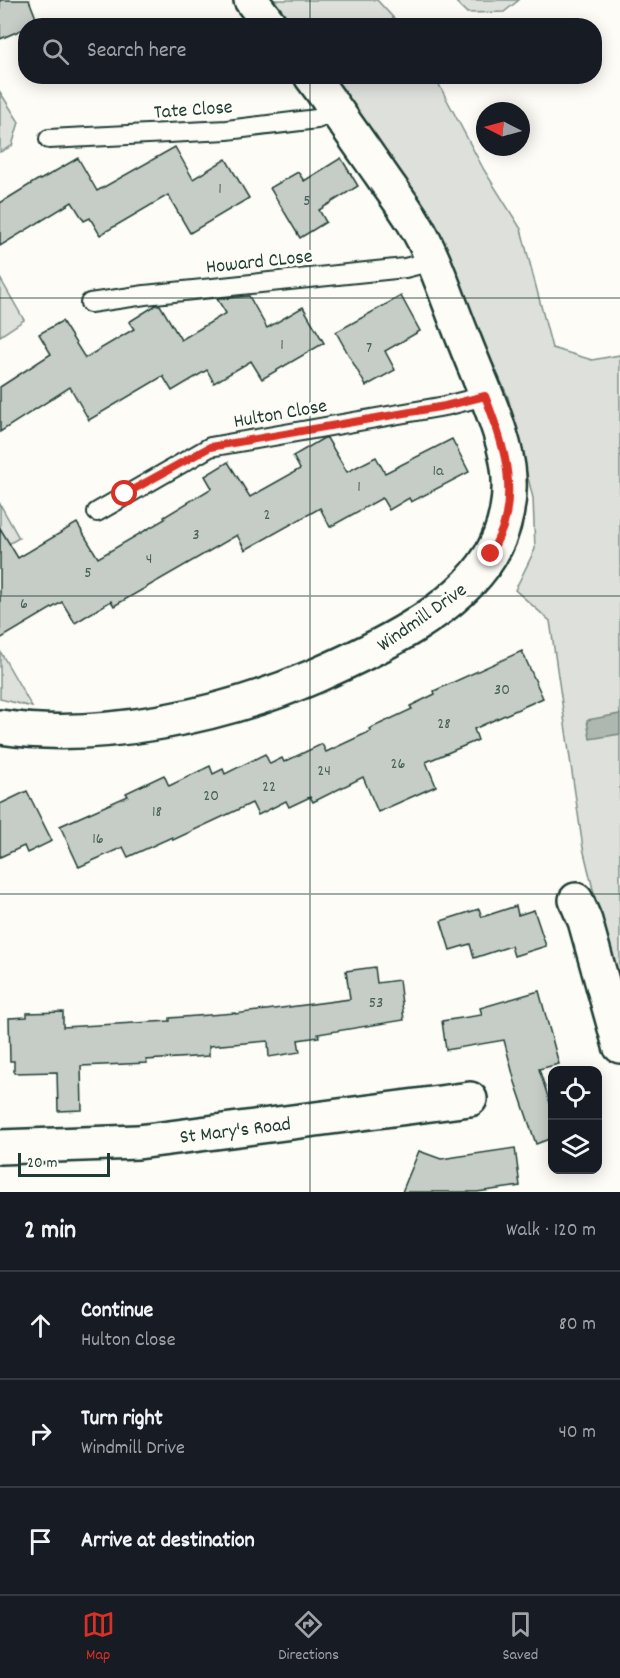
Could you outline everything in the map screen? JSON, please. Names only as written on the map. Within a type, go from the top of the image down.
[{"type":"street","points":[[251,0],[265,18]]},
{"type":"street","name":"Windmill Drive","points":[[0,727],[30,731],[78,732],[132,727],[243,702],[306,680],[368,652],[411,627],[452,598],[474,578],[491,554],[503,525],[509,499],[508,468],[501,436],[433,261],[415,224],[317,84]]},
{"type":"street","points":[[576,900],[585,921],[620,1046]]},
{"type":"street","name":"St Mary's Road","points":[[0,1147],[138,1142],[470,1099]]},
{"type":"lane","name":"Tate Close","points":[[49,139],[227,130],[317,119],[337,110]]},
{"type":"lane","name":"Howard CLose","points":[[90,303],[145,295],[405,268],[433,261]]},
{"type":"lane","name":"Hulton Close","points":[[97,512],[210,447],[445,406],[485,396]]},
{"type":"shaded area","points":[[272,0],[377,0],[394,18],[285,18]]},
{"type":"shaded area","points":[[454,0],[519,0],[504,12],[467,13]]},
{"type":"shaded area","points":[[331,84],[439,84],[476,156],[521,229],[552,348],[592,360],[620,355],[620,1001],[583,848],[550,621],[515,590],[535,549],[533,498],[508,397],[454,277]]},
{"type":"shaded area","points":[[0,92],[19,122],[12,146],[0,152]]},
{"type":"shaded area","points":[[0,278],[24,320],[0,336]]},
{"type":"shaded area","points":[[0,504],[19,538],[0,549]]},
{"type":"shaded area","points":[[0,651],[32,707],[0,699]]},
{"type":"shaded area","points":[[620,714],[620,734],[590,739],[587,720]]},
{"type":"building","points":[[0,0],[29,0],[36,18],[18,18],[18,31],[0,39]]},
{"type":"building","points":[[175,147],[193,179],[226,159],[249,198],[190,233],[168,195],[100,235],[90,218],[84,221],[72,202],[0,246],[0,203],[39,179],[78,158],[97,191]]},
{"type":"building","points":[[341,158],[358,186],[319,210],[326,222],[300,238],[270,188],[298,172],[304,181]]},
{"type":"building","points":[[249,296],[267,328],[303,307],[324,343],[262,379],[251,361],[214,383],[207,370],[172,391],[163,376],[89,420],[70,387],[0,432],[0,387],[51,354],[39,334],[62,321],[85,358],[134,329],[129,322],[156,305],[160,305],[181,340],[226,313],[217,299]]},
{"type":"building","points":[[401,296],[420,331],[385,351],[395,370],[366,386],[336,332]]},
{"type":"building","points":[[327,438],[347,472],[376,457],[385,473],[452,439],[469,472],[411,502],[409,498],[389,510],[382,498],[330,527],[320,508],[245,550],[237,535],[114,606],[111,601],[75,623],[62,602],[0,639],[0,528],[18,558],[77,523],[98,558],[165,519],[164,517],[212,488],[205,476],[228,462],[250,497],[300,469],[293,456]]},
{"type":"building","points":[[522,651],[543,698],[474,729],[478,740],[426,762],[436,786],[378,812],[363,777],[313,802],[310,797],[289,807],[286,801],[258,815],[252,803],[173,840],[172,837],[128,857],[123,847],[79,867],[60,826],[128,796],[126,793],[164,775],[169,786],[210,766],[213,774],[223,769],[225,774],[265,754],[270,764],[282,758],[284,762],[322,744],[326,752],[412,709],[410,706],[435,694],[434,691]]},
{"type":"building","points":[[27,791],[52,841],[27,853],[24,846],[0,857],[0,804]]},
{"type":"building","points":[[516,906],[518,915],[534,910],[546,946],[514,956],[511,946],[474,958],[470,944],[450,950],[441,921],[479,909],[482,917]]},
{"type":"building","points":[[375,967],[377,983],[399,980],[404,1020],[318,1034],[319,1037],[298,1040],[300,1052],[269,1057],[268,1041],[209,1046],[209,1056],[146,1060],[147,1063],[81,1066],[82,1110],[58,1111],[57,1072],[14,1073],[14,1061],[10,1061],[9,1018],[27,1017],[27,1013],[63,1012],[63,1027],[170,1021],[170,1018],[235,1014],[350,999],[346,971]]},
{"type":"building","points":[[539,991],[559,1064],[539,1069],[548,1097],[548,1140],[536,1144],[515,1082],[504,1040],[446,1050],[442,1021],[482,1015],[480,1008]]},
{"type":"building","points":[[515,1148],[520,1186],[477,1192],[402,1192],[419,1151],[441,1159]]},
{"type":"route","points":[[125,494],[210,447],[445,406],[485,396],[501,436],[508,468],[509,499],[503,525],[491,554]]}]
